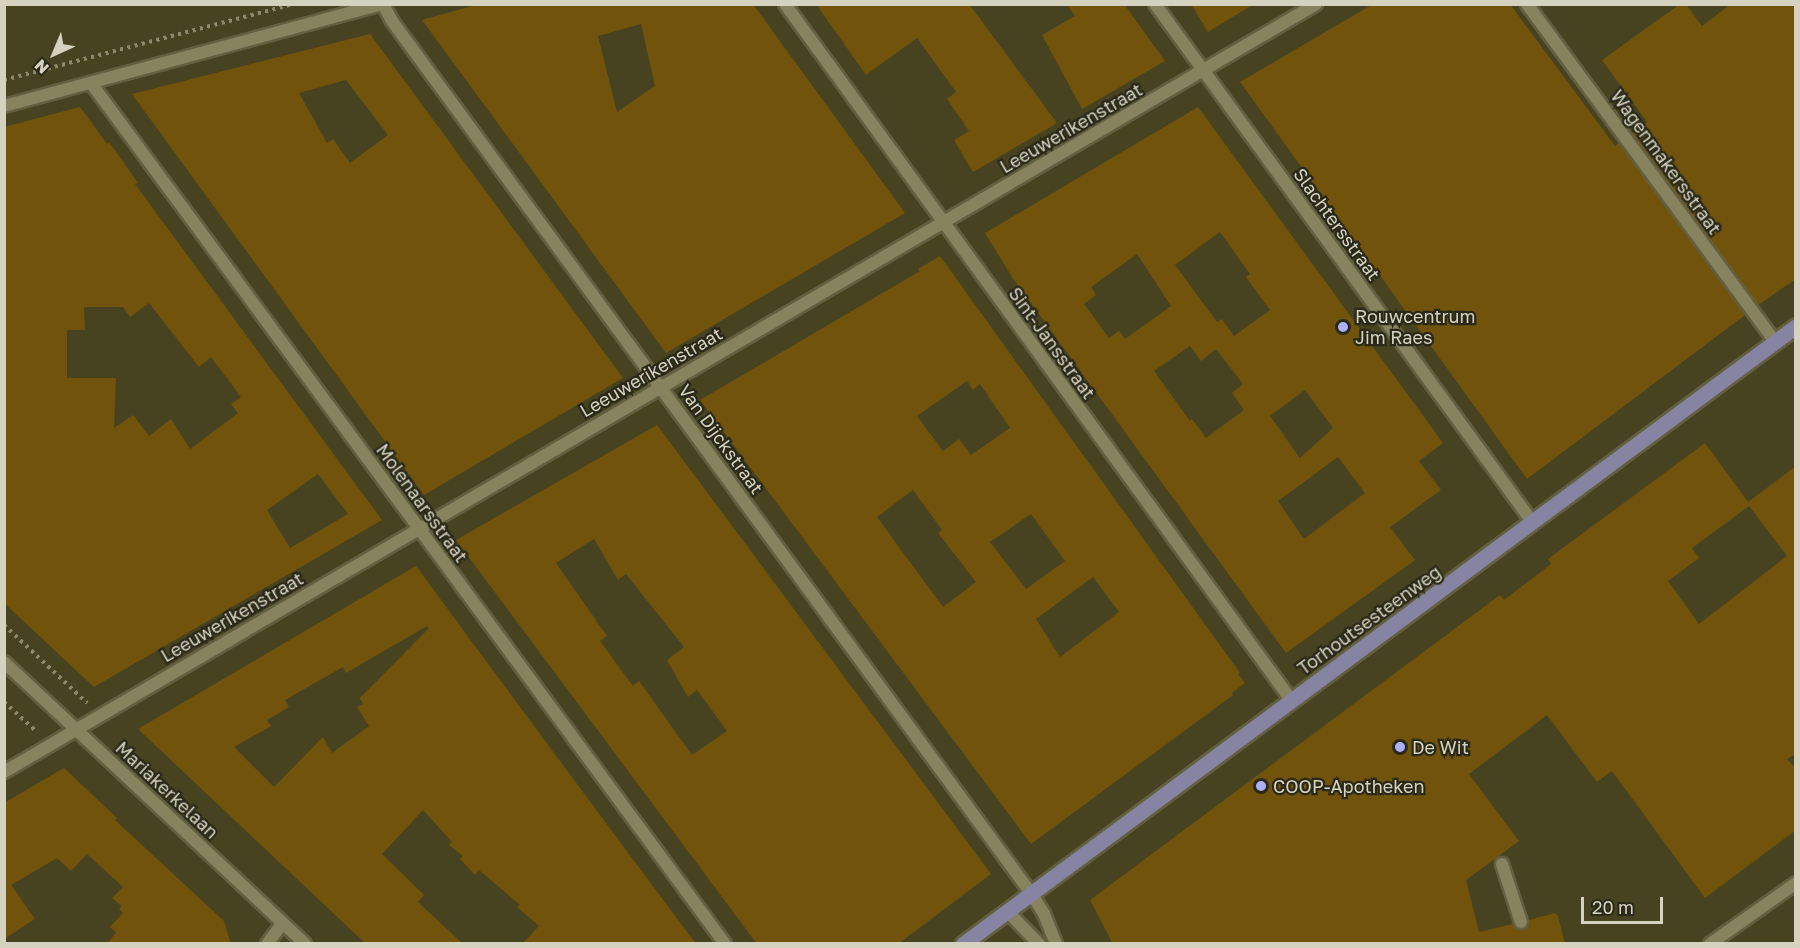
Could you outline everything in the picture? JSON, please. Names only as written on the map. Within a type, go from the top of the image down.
[{"type":"main road","name":"Torhoutsesteenweg","points":[[963,944],[1796,326]]},
{"type":"street","points":[[4,106],[383,4]]},
{"type":"street","name":"Van Dijckstraat","points":[[383,4],[392,21],[1031,893],[1044,914],[1056,944]]},
{"type":"street","name":"Sint-Jansstraat","points":[[785,4],[1292,701]]},
{"type":"street","name":"Slachtersstraat","points":[[1155,4],[1533,523]]},
{"type":"street","name":"Leeuwerikenstraat","points":[[4,772],[1316,4]]},
{"type":"street","name":"Wagenmakersstraat","points":[[1527,4],[1775,342]]},
{"type":"street","name":"Molenaarsstraat","points":[[91,83],[725,944]]},
{"type":"street","name":"Mariakerkelaan","points":[[4,662],[304,944]]},
{"type":"street","points":[[1502,864],[1521,922]]},
{"type":"street","points":[[1710,944],[1796,884]]},
{"type":"street","points":[[1007,911],[1039,944]]},
{"type":"street","points":[[267,944],[283,923]]},
{"type":"path","points":[[4,80],[293,4]]},
{"type":"path","points":[[4,625],[101,715]]},
{"type":"path","points":[[4,702],[50,745]]},
{"type":"building","points":[[479,4],[753,4],[905,213],[666,353],[422,20]],"holes":[[[641,24],[655,86],[617,112],[598,36]]]},
{"type":"building","points":[[816,4],[969,4],[1057,123],[973,172],[954,140],[969,131],[947,99],[956,92],[917,38],[866,75]]},
{"type":"building","points":[[1067,4],[1124,4],[1165,61],[1082,109],[1042,35],[1075,16]]},
{"type":"building","points":[[1191,4],[1254,4],[1208,32]]},
{"type":"building","points":[[1373,4],[1510,4],[1615,146],[1619,143],[1745,315],[1527,479],[1240,82]]},
{"type":"building","points":[[1680,4],[1686,4],[1702,26],[1731,4],[1796,4],[1796,279],[1758,305],[1632,133],[1647,122],[1602,60]]},
{"type":"building","points":[[370,34],[623,378],[424,495],[132,94]],"holes":[[[346,80],[388,135],[350,163],[333,139],[327,143],[299,93]]]},
{"type":"building","points":[[80,107],[107,144],[109,142],[138,183],[135,184],[382,520],[94,687],[4,603],[4,127]],"holes":[[[149,303],[199,367],[211,357],[241,397],[231,404],[238,413],[190,449],[171,419],[149,436],[133,415],[114,428],[116,378],[67,378],[67,330],[85,330],[84,307],[123,307],[130,317]],[[318,474],[348,514],[290,548],[267,510]]]},
{"type":"building","points":[[1198,107],[1443,443],[1419,461],[1441,490],[1390,527],[1415,560],[1286,653],[1012,277],[985,233]],"holes":[[[1220,232],[1250,274],[1246,277],[1270,310],[1234,336],[1222,319],[1217,322],[1175,265]],[[1137,254],[1171,306],[1125,339],[1119,331],[1109,338],[1084,304],[1096,295],[1091,287]],[[1190,346],[1201,361],[1216,349],[1243,384],[1232,393],[1244,410],[1206,438],[1192,419],[1190,421],[1154,371]],[[1305,390],[1333,428],[1300,458],[1270,416]],[[1338,457],[1365,493],[1304,539],[1278,501]]]},
{"type":"building","points":[[940,256],[1245,683],[1232,693],[1233,695],[1031,844],[700,400],[920,271],[918,269]],"holes":[[[967,381],[973,390],[980,384],[1010,428],[971,455],[959,439],[943,451],[917,416]],[[913,490],[942,530],[938,533],[976,582],[943,607],[877,517]],[[1031,514],[1065,561],[1026,589],[990,542]],[[1093,577],[1119,612],[1060,657],[1036,619]]]},
{"type":"building","points":[[657,425],[991,874],[898,944],[757,944],[456,540]],"holes":[[[594,539],[618,580],[626,574],[684,647],[667,660],[688,697],[697,690],[727,731],[692,755],[639,681],[633,686],[600,641],[607,636],[556,563]]]},
{"type":"building","points":[[1705,443],[1748,502],[1796,466],[1796,754],[1787,759],[1796,769],[1796,830],[1705,898],[1612,771],[1597,782],[1547,715],[1469,774],[1519,841],[1466,880],[1479,932],[1513,924],[1516,928],[1523,930],[1527,927],[1529,920],[1555,913],[1558,916],[1565,944],[1113,944],[1090,900],[1500,595],[1504,600],[1551,564],[1548,559]],"holes":[[[1749,506],[1787,556],[1699,624],[1668,581],[1699,558],[1692,548]]]},
{"type":"building","points":[[416,566],[696,944],[522,944],[539,926],[517,907],[520,905],[479,870],[475,875],[460,859],[463,856],[449,845],[452,842],[423,810],[382,854],[424,895],[418,902],[463,944],[366,944],[138,729]],"holes":[[[427,626],[429,628],[360,698],[363,704],[357,707],[369,726],[332,753],[323,737],[274,787],[234,747],[271,726],[267,720],[289,707],[285,700],[343,667],[346,673]]]},
{"type":"building","points":[[64,768],[117,818],[115,820],[224,921],[231,944],[107,944],[116,932],[110,927],[123,913],[119,909],[122,906],[112,898],[123,887],[87,854],[71,871],[57,858],[11,885],[35,919],[4,939],[4,803]]},
{"type":"place","name":"Rouwcentrum Jim Raes","points":[[1343,327]]},
{"type":"place","name":"De Wit","points":[[1400,747]]},
{"type":"place","name":"COOP-Apotheken","points":[[1261,786]]}]
